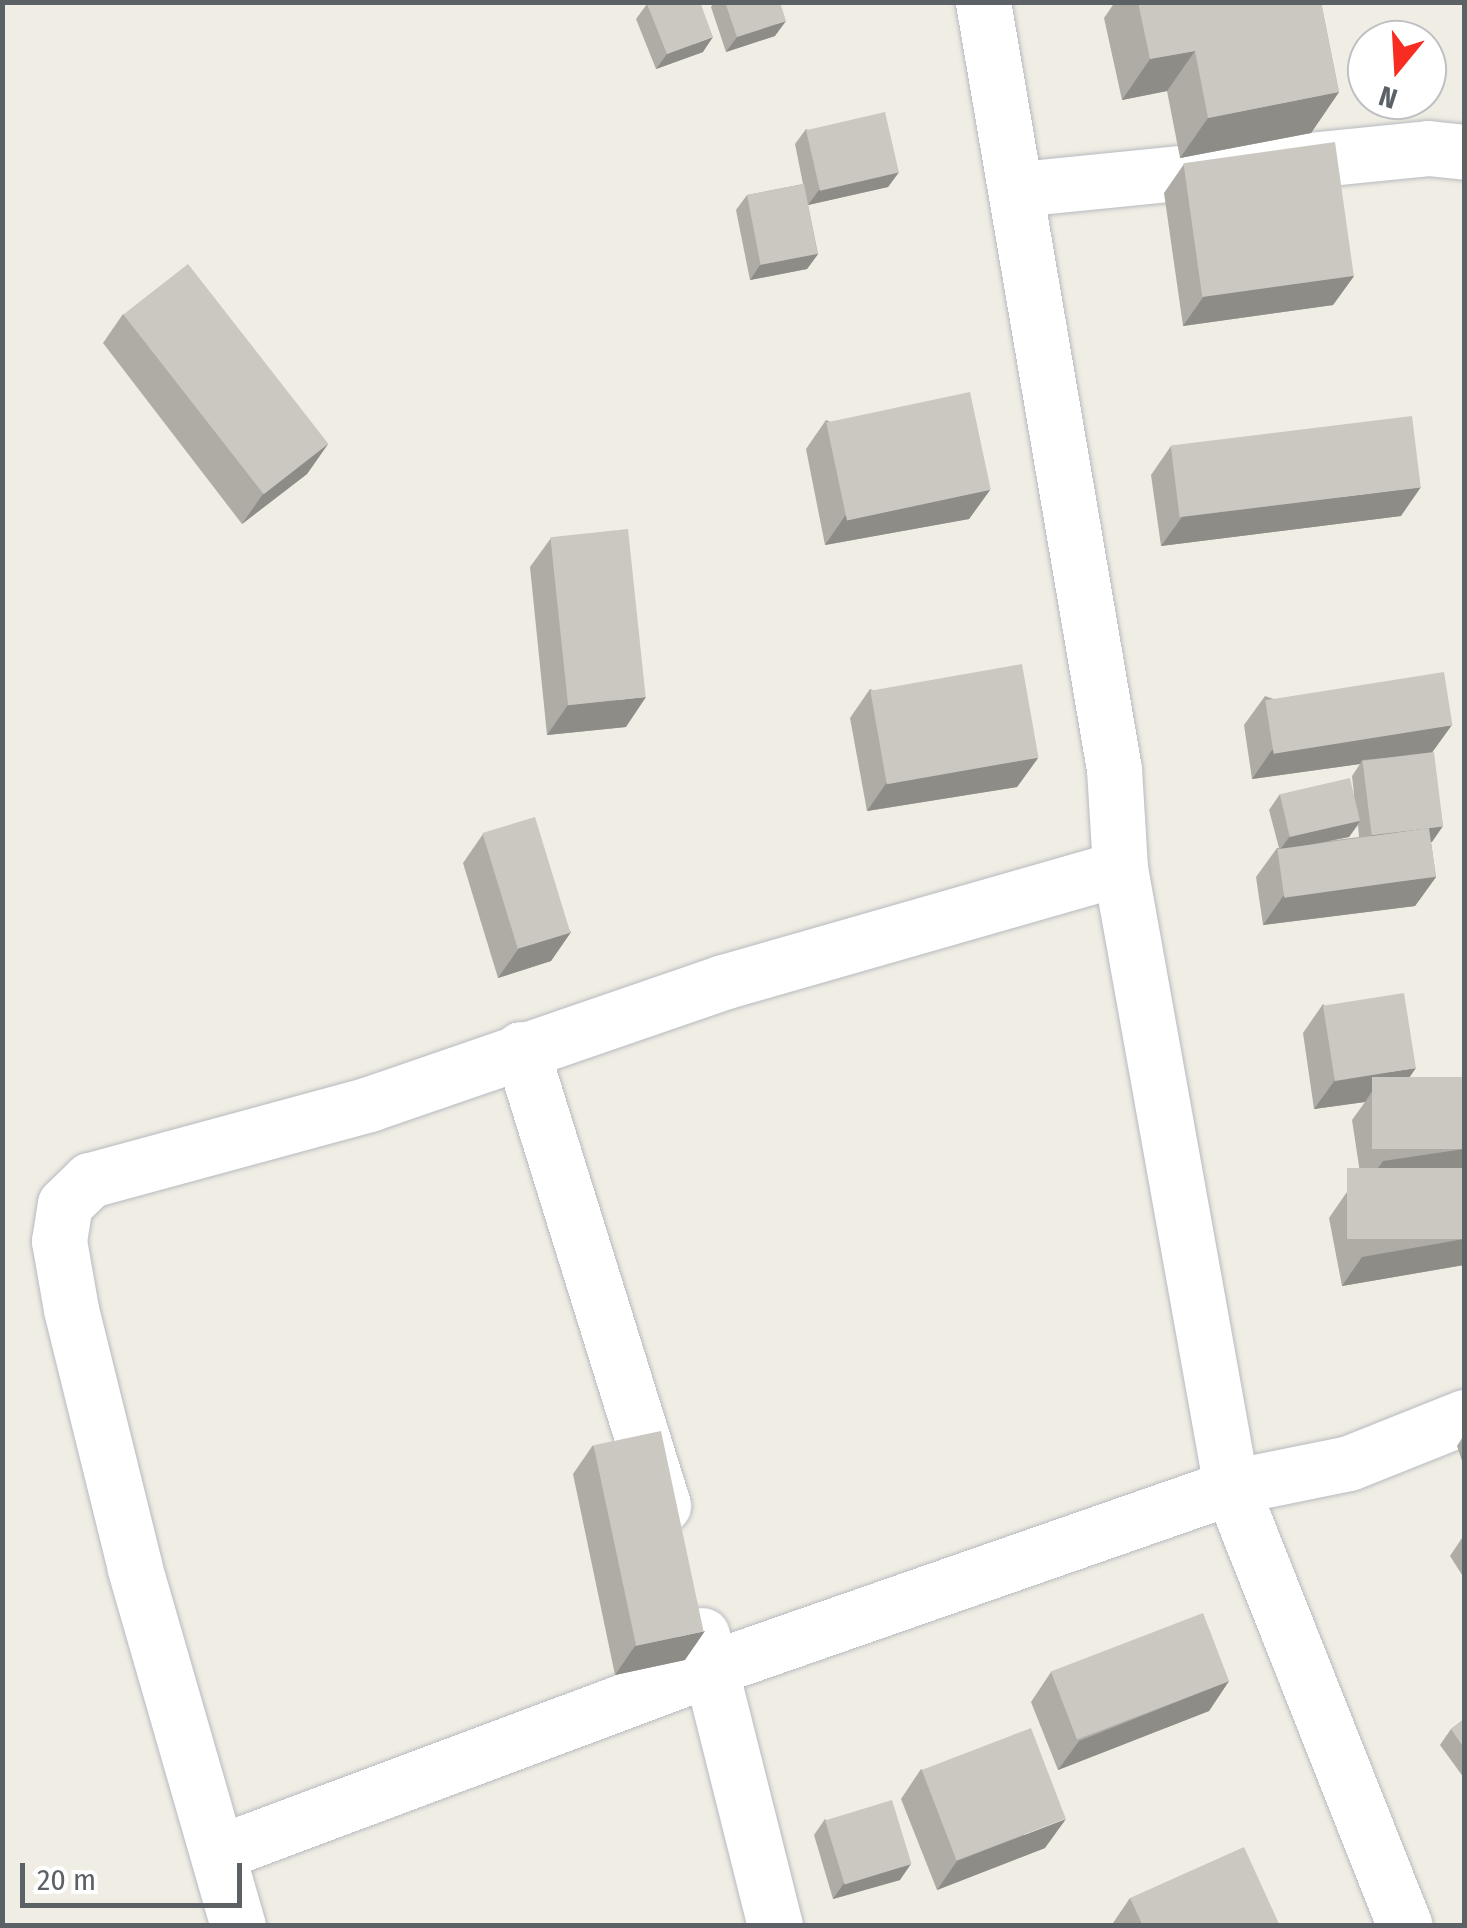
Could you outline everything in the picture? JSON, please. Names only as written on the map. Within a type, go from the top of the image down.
[{"type":"street","points":[[983,2],[1019,189],[1114,769],[1120,868],[1231,1488],[1405,1926]]},
{"type":"street","points":[[1019,189],[1428,148],[1464,152]]},
{"type":"street","points":[[238,1926],[220,1852],[135,1568],[71,1309],[59,1240],[65,1204],[90,1180],[370,1104],[722,982],[1120,868]]},
{"type":"street","points":[[521,1049],[712,1668],[775,1926]]},
{"type":"street","points":[[220,1852],[712,1668],[1231,1488],[1349,1463],[1464,1417]]},
{"type":"building","points":[[700,2],[713,37],[667,54],[647,4]]},
{"type":"building","points":[[725,2],[780,2],[786,21],[737,37]]},
{"type":"building","points":[[1138,2],[1321,2],[1339,92],[1208,118],[1195,51],[1150,59]]},
{"type":"building","points":[[885,112],[899,172],[820,191],[806,130]]},
{"type":"building","points":[[1335,142],[1354,276],[1202,297],[1183,163]]},
{"type":"building","points":[[804,184],[818,254],[761,265],[747,195]]},
{"type":"building","points":[[188,264],[328,444],[264,494],[123,314]]},
{"type":"building","points":[[970,392],[991,490],[847,520],[826,423]]},
{"type":"building","points":[[1412,416],[1421,487],[1180,517],[1171,446]]},
{"type":"building","points":[[628,529],[646,697],[568,705],[550,537]]},
{"type":"building","points":[[1022,664],[1038,758],[887,784],[870,691]]},
{"type":"building","points":[[1444,672],[1452,725],[1274,754],[1265,700]]},
{"type":"building","points":[[1434,752],[1443,826],[1372,835],[1363,761]]},
{"type":"building","points":[[1350,778],[1360,821],[1290,837],[1280,794]]},
{"type":"building","points":[[535,817],[570,933],[518,949],[482,833]]},
{"type":"building","points":[[1429,828],[1436,877],[1284,898],[1277,849]]},
{"type":"building","points":[[1404,993],[1416,1068],[1335,1081],[1323,1006]]},
{"type":"building","points":[[1372,1077],[1464,1077],[1464,1149],[1372,1149]]},
{"type":"building","points":[[1347,1168],[1464,1168],[1464,1239],[1347,1239]]},
{"type":"building","points":[[661,1431],[704,1632],[636,1646],[594,1445]]},
{"type":"building","points":[[1203,1613],[1229,1681],[1077,1740],[1051,1671]]},
{"type":"building","points":[[1464,1719],[1464,1748],[1451,1729]]},
{"type":"building","points":[[1031,1728],[1066,1819],[957,1860],[922,1770]]},
{"type":"building","points":[[892,1800],[912,1864],[845,1885],[825,1820]]},
{"type":"building","points":[[1244,1847],[1280,1926],[1143,1926],[1130,1898]]}]
